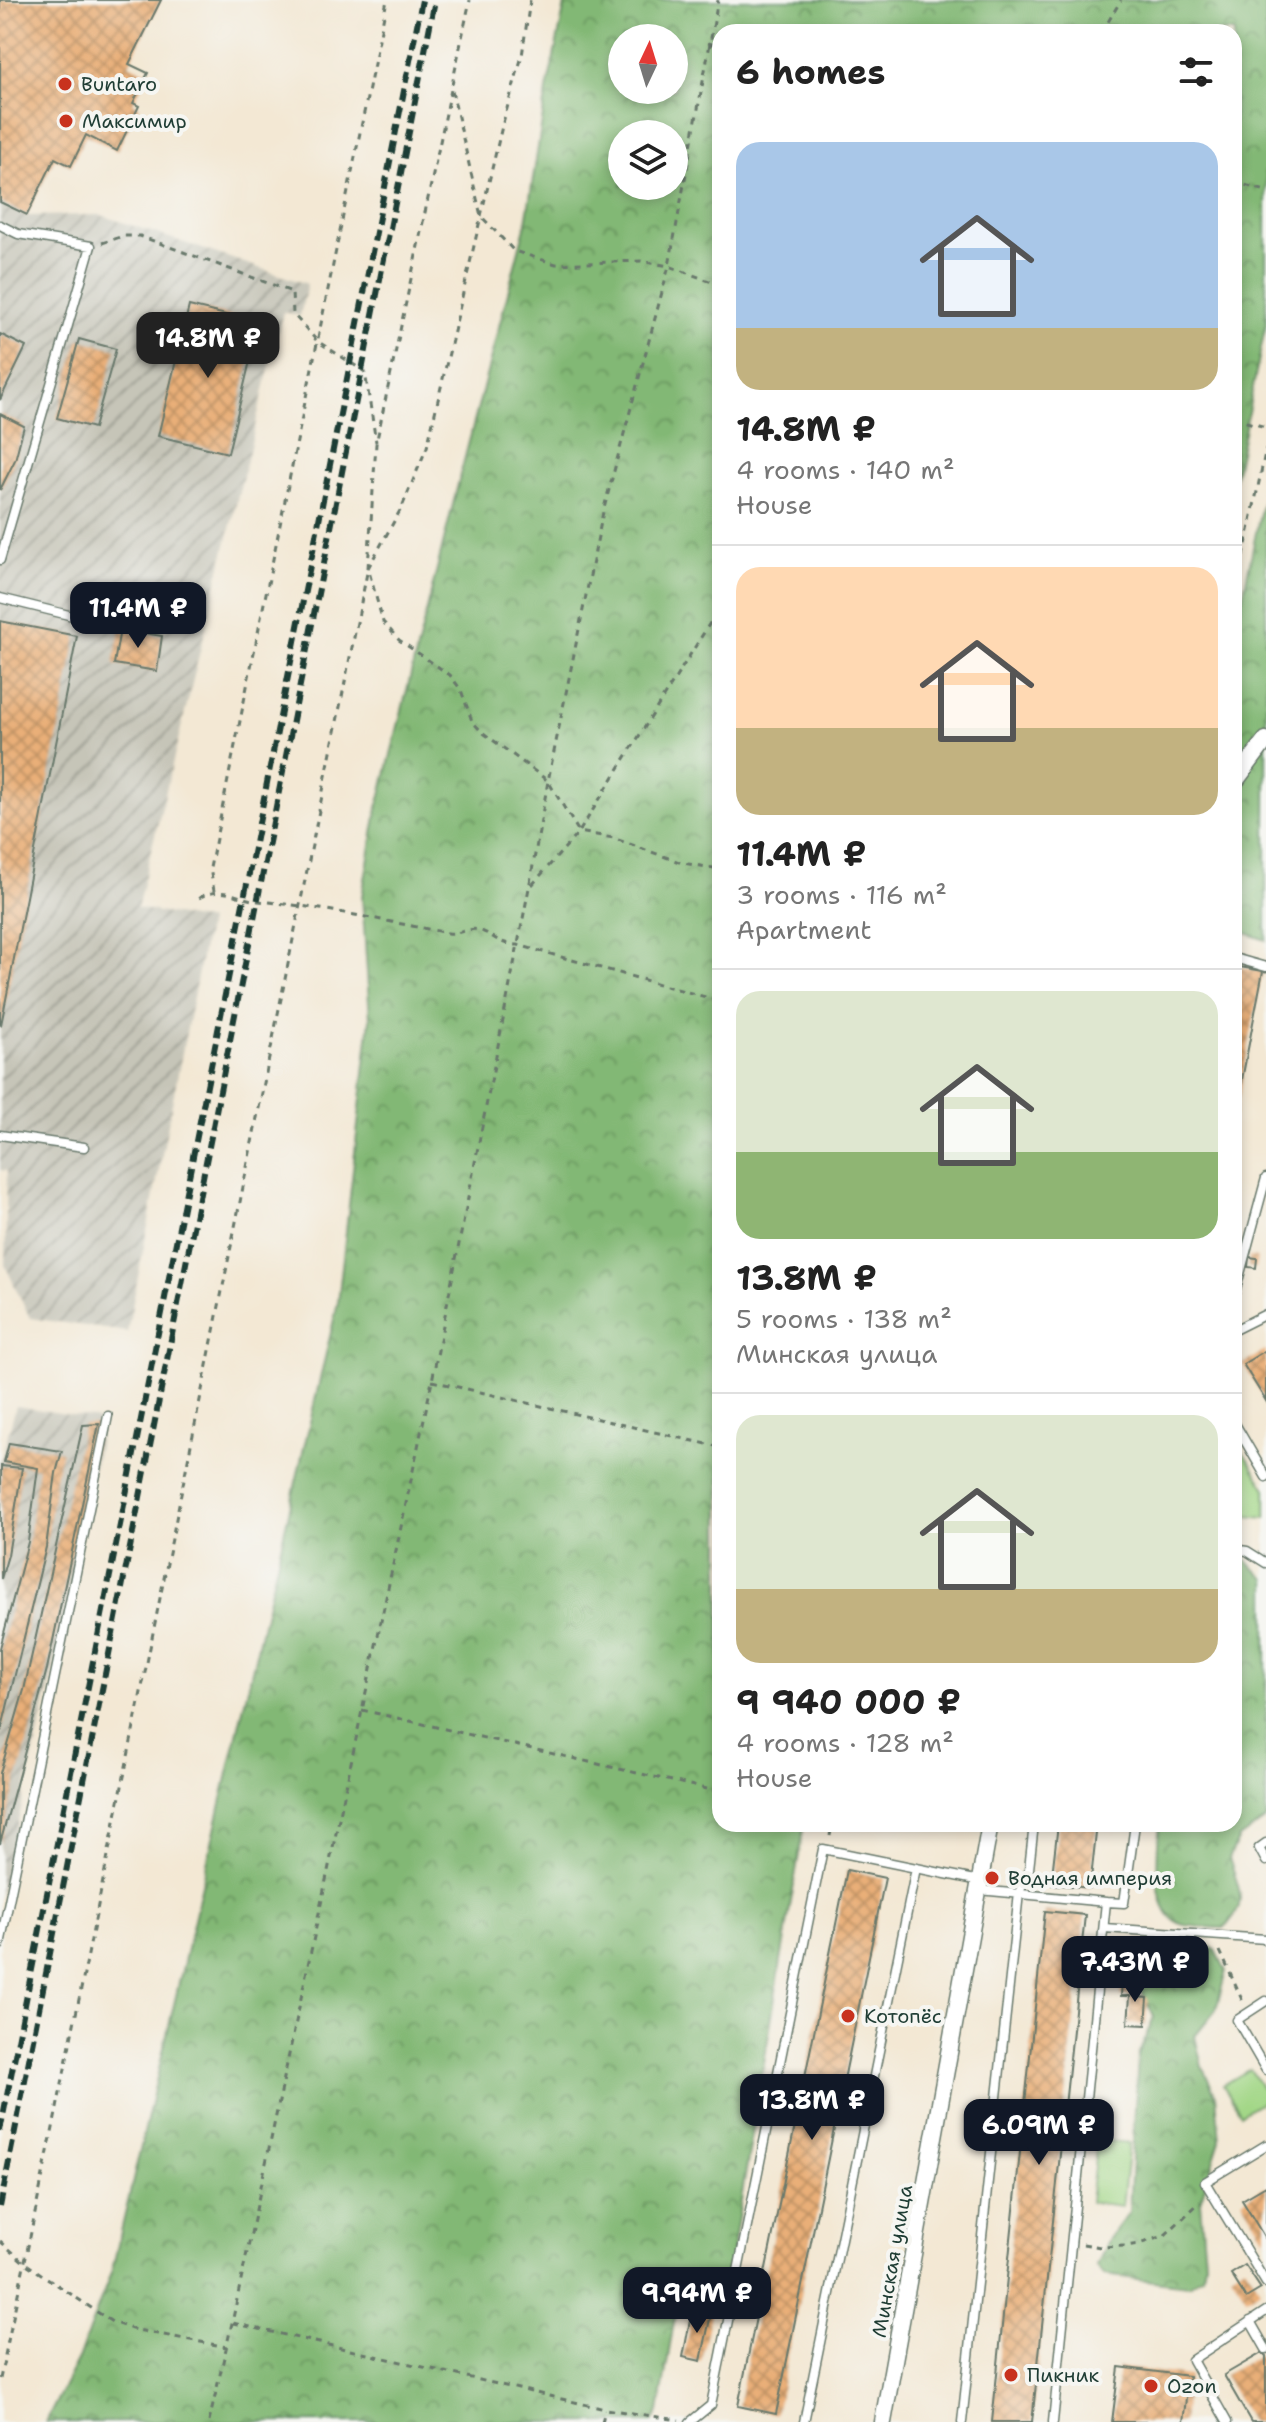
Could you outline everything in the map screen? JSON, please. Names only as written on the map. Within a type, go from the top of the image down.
[{"type":"street","points":[[1242,772],[1266,740]]},
{"type":"street","name":"Минская улица","points":[[883,2422],[989,1832]]},
{"type":"lane","points":[[0,225],[18,234],[91,246],[0,560]]},
{"type":"lane","points":[[0,598],[105,624]]},
{"type":"lane","points":[[1242,960],[1266,967]]},
{"type":"lane","points":[[0,1135],[84,1147]]},
{"type":"lane","points":[[1242,1266],[1266,1178]]},
{"type":"lane","points":[[1242,1326],[1266,1314]]},
{"type":"lane","points":[[0,1945],[108,1416]]},
{"type":"lane","points":[[1242,1436],[1266,1477]]},
{"type":"lane","points":[[1242,1550],[1266,1563]]},
{"type":"lane","points":[[962,2422],[1019,1893],[1029,1869],[1033,1832]]},
{"type":"lane","points":[[691,2422],[711,2405],[823,1849],[1019,1893],[1124,1903],[1134,1832]]},
{"type":"lane","points":[[1266,1843],[1259,1848],[1266,1861]]},
{"type":"lane","points":[[804,2422],[916,1868]]},
{"type":"lane","points":[[1053,2422],[1106,1902]]},
{"type":"lane","points":[[1104,1928],[1266,1939]]},
{"type":"lane","points":[[1266,2001],[1237,2020],[1266,2070]]},
{"type":"lane","points":[[1266,2145],[1205,2182],[1266,2283]]},
{"type":"lane","points":[[1227,2422],[1192,2360],[1266,2311]]},
{"type":"lane","points":[[1250,2321],[1266,2349]]},
{"type":"path","points":[[214,891],[210,868],[387,0]]},
{"type":"path","points":[[0,2379],[368,568],[376,444],[470,0]]},
{"type":"path","points":[[530,0],[522,56],[502,126],[427,447],[402,507],[368,568],[383,622],[399,640],[450,675],[461,690],[472,721],[482,732],[548,781],[579,832],[613,838],[682,863],[712,868]]},
{"type":"path","points":[[712,24],[718,0]]},
{"type":"path","points":[[1107,24],[1121,0]]},
{"type":"path","points":[[209,2422],[432,1381],[603,512],[669,266],[712,26]]},
{"type":"path","points":[[708,43],[712,44]]},
{"type":"path","points":[[452,88],[481,216],[514,251],[556,264],[641,261],[669,266],[712,282]]},
{"type":"path","points":[[1242,184],[1266,191]]},
{"type":"path","points":[[91,246],[123,236],[140,236],[292,292],[293,314],[317,341],[365,372],[376,444]]},
{"type":"path","points":[[1242,421],[1266,427]]},
{"type":"path","points":[[1242,564],[1266,448]]},
{"type":"path","points":[[529,888],[579,832],[712,620]]},
{"type":"path","points":[[199,898],[220,891],[256,901],[299,904],[453,934],[479,930],[503,945],[518,945],[712,999]]},
{"type":"path","points":[[432,1381],[712,1445]]},
{"type":"path","points":[[362,1710],[712,1790]]},
{"type":"path","points":[[1213,1935],[1247,2013]]},
{"type":"path","points":[[1071,2244],[1126,2246],[1164,2236],[1200,2204],[1205,2182]]},
{"type":"path","points":[[0,2241],[25,2263],[112,2322],[132,2329],[227,2347]]},
{"type":"path","points":[[232,2323],[605,2409],[691,2422]]},
{"type":"path","points":[[602,2422],[605,2409]]},
{"type":"shaded area","points":[[0,203],[27,216],[101,215],[307,284],[300,316],[283,312],[137,908],[208,921],[127,1332],[30,1318],[5,1265],[7,1171],[0,1170]]},
{"type":"shaded area","points":[[16,1406],[103,1420],[50,1685],[0,1898],[0,1463]]},
{"type":"green space","points":[[566,0],[1266,0],[1266,324],[1242,442],[1242,24],[712,24],[712,1832],[803,1832],[728,2278],[679,2291],[659,2412],[653,2422],[46,2422],[79,2357],[112,2270],[338,1302],[370,1019],[362,896],[377,811],[526,223],[547,90]]},
{"type":"green space","points":[[1266,484],[1266,940],[1242,932],[1242,600]]},
{"type":"green space","points":[[1242,1450],[1266,1489],[1266,1518],[1242,1516]]},
{"type":"green space","points":[[1242,1557],[1266,1579],[1266,1819],[1239,1838],[1229,1858],[1240,1896],[1240,1904],[1232,1920],[1223,1928],[1179,1923],[1164,1906],[1157,1863],[1159,1832],[1242,1832]]},
{"type":"green space","points":[[1190,1938],[1216,1950],[1226,1971],[1216,2010],[1195,2036],[1202,2067],[1216,2095],[1220,2140],[1200,2202],[1205,2261],[1203,2276],[1188,2285],[1104,2275],[1097,2266],[1108,2240],[1129,2212],[1138,2055],[1154,2017],[1141,1989],[1139,1965],[1146,1944]]},
{"type":"green space","points":[[1250,2069],[1266,2099],[1241,2114],[1223,2085]]},
{"type":"green space","points":[[1097,2140],[1129,2143],[1122,2206],[1090,2202]]},
{"type":"building","name":"Максимир","points":[[0,0],[161,0],[129,64],[148,73],[133,103],[139,106],[117,151],[86,135],[71,166],[55,158],[27,215],[0,202]]},
{"type":"building","points":[[189,306],[259,323],[228,453],[158,436]]},
{"type":"building","points":[[0,334],[26,347],[0,400]]},
{"type":"building","points":[[79,339],[116,349],[94,428],[57,418]]},
{"type":"building","points":[[0,414],[24,426],[15,460],[0,490]]},
{"type":"building","points":[[0,621],[77,636],[1,1025],[0,1024]]},
{"type":"building","points":[[120,629],[162,636],[157,671],[114,664]]},
{"type":"building","points":[[1242,967],[1263,971],[1242,1080]]},
{"type":"building","points":[[1249,1257],[1257,1258],[1256,1268],[1248,1267]]},
{"type":"building","points":[[1266,1350],[1266,1401],[1243,1364]]},
{"type":"building","points":[[99,1424],[47,1669],[0,1844],[0,1773],[24,1690],[83,1425]]},
{"type":"building","points":[[9,1443],[62,1451],[46,1547],[1,1732],[0,1648],[28,1542],[38,1468],[4,1462]]},
{"type":"building","points":[[1,1466],[22,1468],[8,1555],[1,1579]]},
{"type":"building","points":[[1057,1832],[1096,1832],[1090,1888],[1051,1884]]},
{"type":"building","points":[[847,1870],[885,1878],[776,2414],[738,2406]]},
{"type":"building","points":[[1045,1911],[1085,1915],[1032,2422],[992,2422]]},
{"type":"building","points":[[1122,1981],[1138,1982],[1137,1997],[1148,1998],[1146,2025],[1128,2024],[1130,1996],[1121,1996]]},
{"type":"building","points":[[1266,2186],[1266,2240],[1242,2200]]},
{"type":"building","points":[[1245,2265],[1261,2289],[1246,2298],[1231,2274]]},
{"type":"building","points":[[692,2310],[711,2314],[701,2361],[683,2357]]},
{"type":"building","points":[[1262,2353],[1266,2356],[1266,2422],[1251,2422],[1224,2375]]},
{"type":"building","points":[[1119,2367],[1189,2376],[1183,2422],[1112,2422]]},
{"type":"railway","points":[[0,2131],[422,0]]},
{"type":"railway","points":[[0,2207],[435,0]]},
{"type":"place","name":"Buntaro","points":[[65,84]]},
{"type":"place","name":"Максимир","points":[[66,121]]},
{"type":"place","name":"Водная империя","points":[[992,1878]]},
{"type":"place","name":"Котопёс","points":[[848,2016]]},
{"type":"place","name":"Пикник","points":[[1011,2375]]},
{"type":"place","name":"Ozon","points":[[1151,2386]]}]
